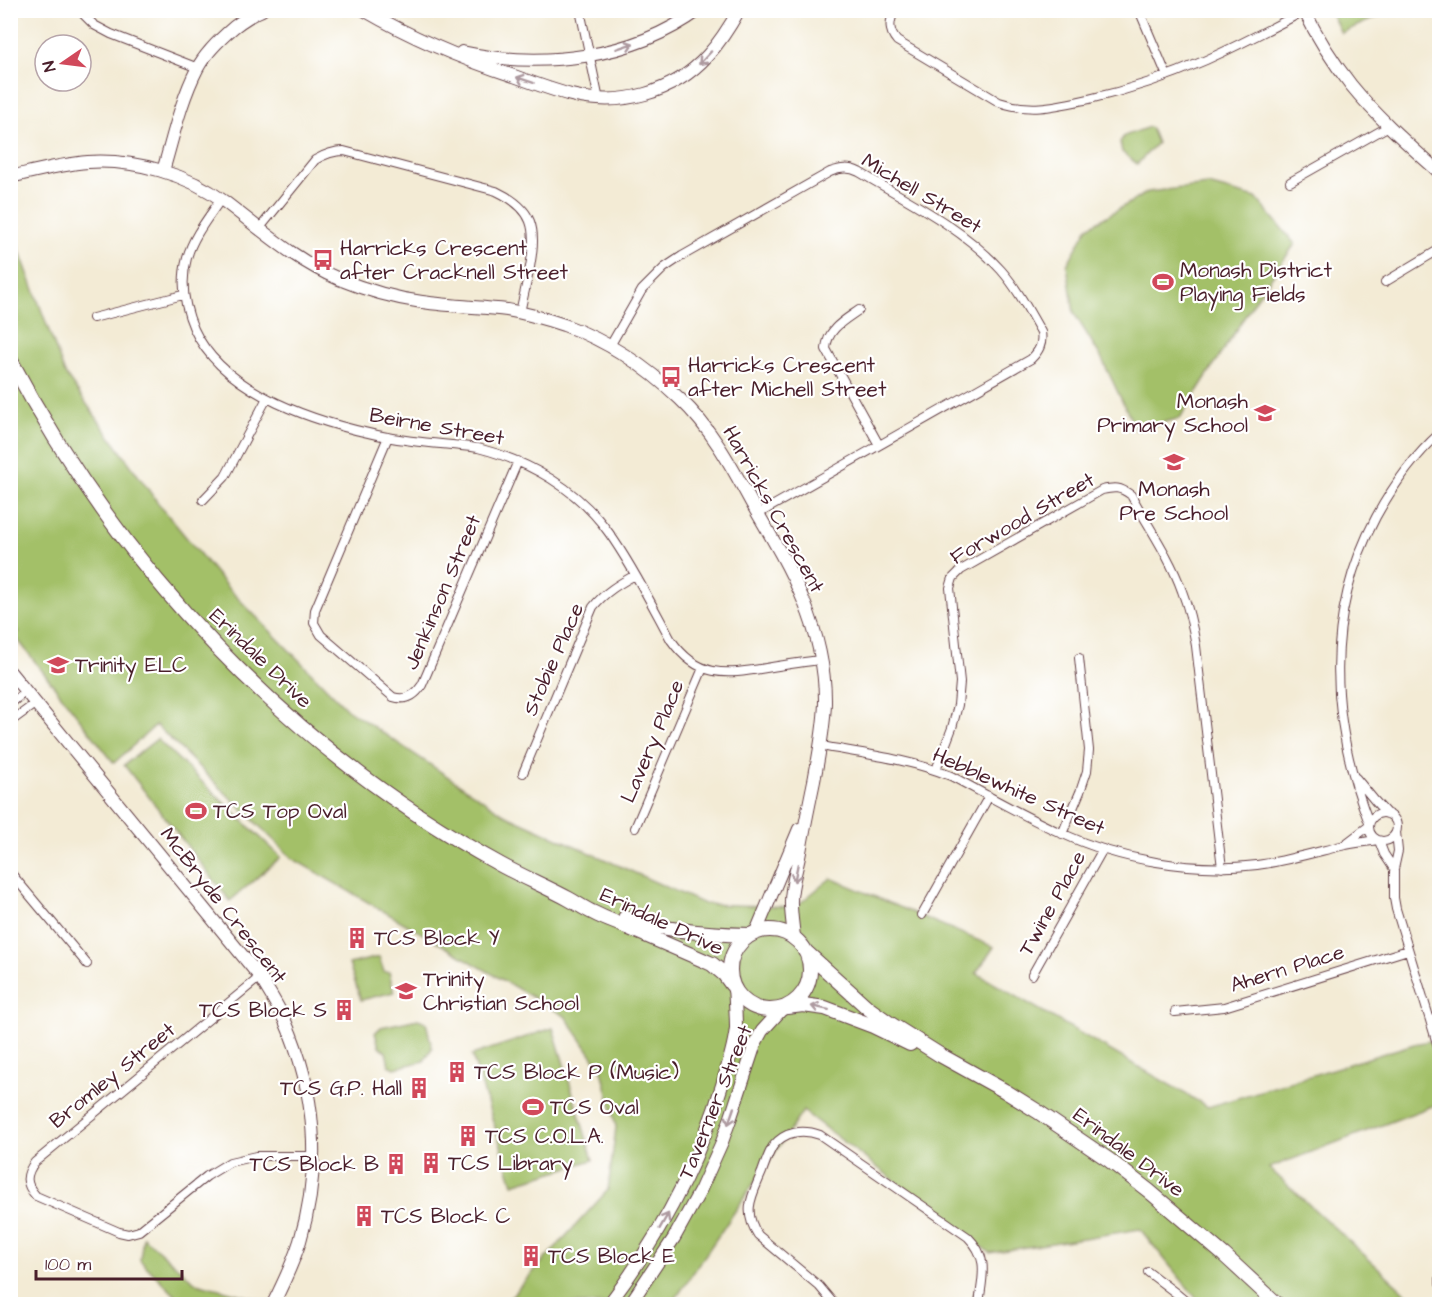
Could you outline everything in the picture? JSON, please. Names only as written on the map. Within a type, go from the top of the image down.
[{"type":"main road","name":"Erindale Drive","points":[[10,359],[65,454],[112,524],[165,590],[237,668],[317,740],[375,784],[434,824],[500,864],[594,913],[712,964],[733,986]]},
{"type":"main road","name":"Erindale Drive","points":[[569,899],[639,923],[697,932],[753,933]]},
{"type":"main road","points":[[762,930],[776,930],[788,934],[794,937],[805,951],[810,964],[807,985],[795,1001],[783,1008],[770,1010],[756,1008],[744,1001],[733,986],[729,972],[733,954],[739,943],[753,933],[762,930]]},
{"type":"main road","name":"Erindale Drive","points":[[805,951],[868,1008],[889,1023],[1037,1110],[1109,1160],[1224,1255],[1276,1305]]},
{"type":"main road","name":"Erindale Drive","points":[[783,1008],[803,1005],[825,1008],[940,1055]]},
{"type":"street","points":[[79,10],[94,25],[111,34],[198,68]]},
{"type":"street","points":[[364,10],[396,28],[477,64],[571,95],[599,100],[644,95],[666,87],[685,76],[708,55],[737,11]]},
{"type":"street","points":[[580,10],[599,100]]},
{"type":"street","points":[[443,50],[513,60],[590,56],[645,40],[699,10]]},
{"type":"street","points":[[895,10],[890,22],[890,30],[897,40],[999,102],[1012,107],[1035,109],[1108,94],[1167,76],[1205,61],[1304,11],[1331,57],[1352,86],[1389,126],[1440,173]]},
{"type":"street","points":[[1139,10],[1167,76]]},
{"type":"street","points":[[163,171],[187,93],[198,68],[208,52],[222,37],[257,11]]},
{"type":"street","points":[[1290,183],[1389,126]]},
{"type":"street","points":[[259,229],[315,160],[334,151],[344,151],[496,191],[510,197],[521,206],[531,224],[534,237],[520,313]]},
{"type":"street","name":"Harricks Crescent","points":[[10,177],[89,162],[119,163],[163,171],[186,180],[221,199],[280,246],[338,279],[371,291],[423,302],[520,313],[567,326],[610,346],[654,375],[692,411],[713,437],[796,581],[809,612],[820,660],[825,703],[821,746],[790,902],[794,937]]},
{"type":"street","name":"Harricks Crescent","points":[[10,185],[44,169]]},
{"type":"street","name":"Michell Street","points":[[610,346],[642,290],[664,268],[837,169],[853,169],[948,225],[982,251],[1002,271],[1041,332],[1039,350],[1031,359],[758,514]]},
{"type":"street","name":"Beirne Street","points":[[221,199],[190,249],[183,277],[183,295],[188,315],[197,335],[210,355],[236,380],[267,398],[331,423],[388,437],[478,448],[518,461],[556,482],[590,510],[608,531],[671,640],[684,656],[703,668],[724,673],[739,673],[820,660]]},
{"type":"street","points":[[1385,282],[1440,249]]},
{"type":"street","points":[[93,318],[183,295]]},
{"type":"street","points":[[859,310],[835,328],[830,334],[826,349],[879,445]]},
{"type":"street","points":[[203,500],[225,477],[267,398]]},
{"type":"street","points":[[1394,869],[1378,841],[1371,834],[1344,737],[1339,706],[1337,665],[1340,632],[1345,599],[1361,547],[1388,496],[1410,464],[1440,433]]},
{"type":"street","name":"Jenkinson Street","points":[[388,437],[315,610],[314,623],[321,635],[393,697],[399,699],[409,698],[417,693],[422,685],[518,461]]},
{"type":"street","name":"Forwood Street","points":[[936,770],[958,705],[960,682],[950,588],[953,578],[961,570],[1102,490],[1113,487],[1124,489],[1131,495],[1169,563],[1182,589],[1191,617],[1222,868]]},
{"type":"street","name":"Stobie Place","points":[[523,772],[593,607],[601,596],[635,575]]},
{"type":"street","points":[[1062,834],[1087,771],[1089,750],[1079,658]]},
{"type":"street","name":"Lavery Place","points":[[635,828],[703,668]]},
{"type":"street","name":"McBryde Crescent","points":[[10,672],[260,977],[284,1020],[303,1071],[312,1121],[314,1156],[309,1205],[300,1241],[289,1272],[273,1305]]},
{"type":"street","points":[[10,704],[26,691]]},
{"type":"street","points":[[10,722],[36,703]]},
{"type":"street","name":"Hebblewhite Street","points":[[821,746],[878,755],[936,770],[1062,834],[1103,849],[1156,862],[1222,868],[1255,866],[1344,845],[1378,841]]},
{"type":"street","points":[[1354,775],[1375,801],[1396,821],[1398,851],[1394,869],[1396,909],[1440,1053]]},
{"type":"street","points":[[922,915],[989,796]]},
{"type":"street","name":"Harricks Crescent","points":[[753,933],[771,898],[809,803]]},
{"type":"street","points":[[1369,825],[1377,814],[1387,813]]},
{"type":"street","name":"Hebblewhite Street","points":[[1344,845],[1369,825]]},
{"type":"street","points":[[1378,841],[1389,840],[1396,832]]},
{"type":"street","name":"Twine Place","points":[[1032,975],[1103,849]]},
{"type":"street","points":[[10,872],[87,964]]},
{"type":"street","name":"Ahern Place","points":[[1175,1012],[1224,1007],[1408,950]]},
{"type":"street","name":"Bromley Street","points":[[260,977],[35,1162],[27,1178],[29,1186],[36,1197],[128,1234],[139,1231],[207,1176],[230,1162],[256,1156],[314,1156]]},
{"type":"street","name":"Taverner Street","points":[[609,1305],[642,1258],[668,1214],[692,1165],[712,1115],[731,1054],[735,1031],[736,1008],[733,986]]},
{"type":"street","name":"Taverner Street","points":[[630,1305],[674,1238],[700,1191],[722,1142],[755,1044],[762,1030],[783,1008]]},
{"type":"street","points":[[834,1305],[819,1286],[758,1235],[749,1214],[752,1197],[771,1149],[781,1138],[790,1133],[811,1131],[820,1135],[958,1230],[976,1245],[983,1265],[979,1305]]},
{"type":"street","points":[[1148,1272],[1189,1305]]},
{"type":"street","points":[[1440,1275],[1440,1284]]},
{"type":"green space","points":[[1330,11],[1391,11],[1341,33]]},
{"type":"green space","points":[[1149,127],[1157,143],[1137,164],[1122,152],[1120,142],[1124,136]]},
{"type":"green space","points":[[1208,185],[1256,198],[1295,244],[1256,299],[1180,418],[1136,430],[1101,357],[1074,313],[1067,265],[1088,227],[1148,192]]},
{"type":"green space","points":[[10,225],[65,374],[158,503],[227,587],[347,709],[504,814],[704,904],[795,907],[831,878],[994,947],[976,973],[1208,1107],[1414,1044],[1439,1039],[1439,1105],[1269,1168],[1418,1304],[1201,1304],[1140,1229],[990,1253],[803,1111],[672,1304],[504,1304],[608,1190],[616,1127],[602,1070],[565,1016],[293,859],[156,725],[114,763],[11,631],[20,632],[10,629]]},
{"type":"green space","name":"TCS Top Oval","points":[[157,739],[281,857],[230,901],[124,765]]},
{"type":"green space","points":[[379,957],[384,972],[389,972],[394,992],[361,1000],[349,964]]},
{"type":"green space","points":[[418,1019],[426,1022],[432,1048],[424,1061],[395,1068],[389,1065],[386,1052],[379,1046],[375,1033],[381,1027]]},
{"type":"green space","name":"TCS Oval","points":[[553,1028],[593,1160],[513,1184],[472,1055]]},
{"type":"green space","points":[[143,1237],[196,1283],[277,1304],[184,1304],[140,1260]]},
{"type":"place","name":"Harricks Crescent after Cracknell Street","points":[[323,260]]},
{"type":"place","name":"Monash District Playing Fields","points":[[1163,282]]},
{"type":"place","name":"Harricks Crescent after Michell Street","points":[[671,377]]},
{"type":"place","name":"Monash Primary School","points":[[1265,413]]},
{"type":"place","name":"Monash Pre School","points":[[1174,462]]},
{"type":"place","name":"Trinity ELC","points":[[58,665]]},
{"type":"place","name":"TCS Top Oval","points":[[196,811]]},
{"type":"place","name":"TCS Block Y","points":[[357,938]]},
{"type":"place","name":"Trinity Christian School","points":[[406,991]]},
{"type":"place","name":"TCS Block S","points":[[344,1010]]},
{"type":"place","name":"TCS Block P (Music)","points":[[457,1072]]},
{"type":"place","name":"TCS G.P. Hall","points":[[419,1088]]},
{"type":"place","name":"TCS Oval","points":[[533,1107]]},
{"type":"place","name":"TCS C.O.L.A.","points":[[468,1136]]},
{"type":"place","name":"TCS Library","points":[[431,1163]]},
{"type":"place","name":"TCS Block B","points":[[396,1164]]},
{"type":"place","name":"TCS Block C","points":[[364,1216]]},
{"type":"place","name":"TCS Block E","points":[[531,1256]]}]
